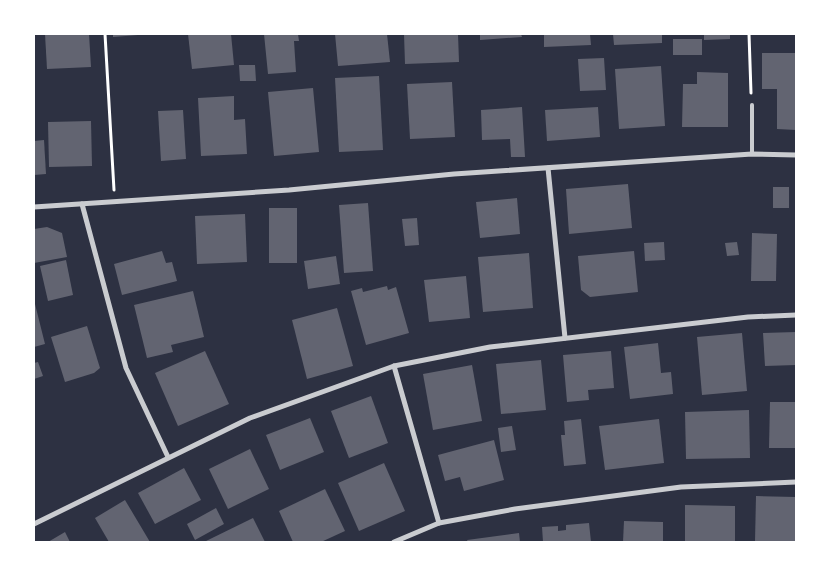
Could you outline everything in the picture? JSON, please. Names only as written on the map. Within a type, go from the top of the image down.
[{"type":"street","points":[[34,207],[115,203],[454,174],[752,154],[796,155]]},
{"type":"street","points":[[548,168],[565,338]]},
{"type":"street","points":[[82,204],[126,368],[168,457]]},
{"type":"street","points":[[34,524],[250,418],[394,366],[490,347],[748,317],[796,315]]},
{"type":"street","points":[[394,366],[439,523]]},
{"type":"street","points":[[394,542],[439,523],[515,509],[681,487],[796,482]]},
{"type":"lane","points":[[752,105],[752,154]]},
{"type":"path","points":[[106,34],[115,203]]},
{"type":"path","points":[[749,34],[752,105]]},
{"type":"building","points":[[45,34],[89,34],[91,67],[47,69]]},
{"type":"building","points":[[113,34],[137,34],[138,35],[113,37]]},
{"type":"building","points":[[188,34],[231,34],[234,65],[192,69]]},
{"type":"building","points":[[264,34],[298,34],[299,41],[294,41],[296,72],[268,74]]},
{"type":"building","points":[[335,34],[387,34],[390,62],[338,66]]},
{"type":"building","points":[[404,34],[458,34],[459,62],[405,64]]},
{"type":"building","points":[[480,34],[521,34],[522,37],[480,40]]},
{"type":"building","points":[[544,34],[590,34],[591,45],[544,47]]},
{"type":"building","points":[[613,34],[662,34],[662,43],[614,45]]},
{"type":"building","points":[[704,34],[730,34],[730,39],[704,40]]},
{"type":"building","points":[[673,39],[702,39],[702,55],[673,55]]},
{"type":"building","points":[[762,53],[796,53],[796,130],[777,129],[777,89],[762,89]]},
{"type":"building","points":[[604,58],[606,90],[580,91],[578,59]]},
{"type":"building","points":[[239,65],[255,65],[256,81],[240,81]]},
{"type":"building","points":[[661,66],[665,126],[619,129],[615,69]]},
{"type":"building","points":[[697,72],[728,73],[728,127],[682,127],[683,84],[697,84]]},
{"type":"building","points":[[379,76],[383,150],[339,152],[335,78]]},
{"type":"building","points":[[452,82],[455,137],[410,139],[407,84]]},
{"type":"building","points":[[313,88],[319,152],[274,156],[268,92]]},
{"type":"building","points":[[234,96],[234,120],[245,119],[247,154],[201,156],[198,98]]},
{"type":"building","points":[[522,107],[525,157],[511,157],[510,139],[482,140],[481,110]]},
{"type":"building","points":[[598,107],[600,137],[547,141],[545,110]]},
{"type":"building","points":[[183,110],[186,159],[161,161],[158,111]]},
{"type":"building","points":[[91,121],[92,166],[49,167],[48,122]]},
{"type":"building","points":[[44,140],[46,174],[34,175],[34,141]]},
{"type":"building","points":[[628,184],[632,228],[569,234],[566,189]]},
{"type":"building","points":[[773,187],[789,187],[789,208],[773,208]]},
{"type":"building","points":[[517,198],[520,234],[480,238],[476,202]]},
{"type":"building","points":[[368,203],[373,271],[344,273],[339,205]]},
{"type":"building","points":[[269,208],[297,208],[297,263],[269,263]]},
{"type":"building","points":[[245,214],[247,262],[197,264],[195,216]]},
{"type":"building","points":[[417,218],[419,245],[405,246],[402,219]]},
{"type":"building","points":[[47,227],[62,233],[67,257],[34,263],[34,229]]},
{"type":"building","points":[[752,233],[777,234],[776,281],[751,281]]},
{"type":"building","points":[[664,242],[665,260],[645,261],[644,243]]},
{"type":"building","points":[[737,242],[739,255],[727,256],[725,243]]},
{"type":"building","points":[[162,251],[166,263],[172,262],[177,281],[122,295],[114,264]]},
{"type":"building","points":[[634,251],[638,292],[590,297],[581,290],[578,256]]},
{"type":"building","points":[[529,253],[533,308],[483,312],[478,257]]},
{"type":"building","points":[[336,256],[340,284],[308,289],[304,261]]},
{"type":"building","points":[[66,260],[73,295],[48,301],[40,266]]},
{"type":"building","points":[[466,276],[470,318],[429,322],[424,280]]},
{"type":"building","points":[[387,286],[388,290],[396,287],[409,333],[366,345],[351,291],[362,288],[363,292]]},
{"type":"building","points":[[193,291],[204,337],[171,345],[173,352],[147,358],[134,305]]},
{"type":"building","points":[[34,300],[45,344],[34,347]]},
{"type":"building","points":[[337,308],[353,366],[307,379],[292,320]]},
{"type":"building","points":[[87,326],[100,368],[94,373],[65,382],[51,337]]},
{"type":"building","points":[[796,332],[796,365],[765,366],[763,333]]},
{"type":"building","points":[[742,333],[747,391],[702,395],[697,337]]},
{"type":"building","points":[[658,343],[661,373],[671,372],[673,394],[630,399],[624,347]]},
{"type":"building","points":[[205,351],[229,404],[178,426],[155,373]]},
{"type":"building","points":[[611,351],[614,388],[588,390],[589,400],[567,402],[563,355]]},
{"type":"building","points":[[541,360],[546,410],[501,414],[496,364]]},
{"type":"building","points":[[38,362],[43,376],[34,379],[34,363]]},
{"type":"building","points":[[472,365],[482,421],[433,430],[423,374]]},
{"type":"building","points":[[371,396],[388,443],[349,458],[331,411]]},
{"type":"building","points":[[770,402],[796,402],[796,448],[769,448]]},
{"type":"building","points":[[749,410],[750,458],[686,459],[685,412]]},
{"type":"building","points":[[310,418],[324,452],[280,470],[266,435]]},
{"type":"building","points":[[581,419],[586,464],[564,466],[561,435],[565,435],[564,421]]},
{"type":"building","points":[[659,419],[664,463],[605,470],[599,426]]},
{"type":"building","points":[[512,426],[516,450],[501,452],[498,428]]},
{"type":"building","points":[[494,440],[504,480],[464,491],[460,477],[445,481],[438,455]]},
{"type":"building","points":[[250,449],[269,489],[228,509],[209,469]]},
{"type":"building","points":[[384,463],[405,511],[359,531],[338,483]]},
{"type":"building","points":[[184,468],[201,500],[155,524],[138,493]]},
{"type":"building","points":[[325,489],[345,531],[321,542],[293,542],[279,511]]},
{"type":"building","points":[[756,496],[796,497],[796,542],[755,542]]},
{"type":"building","points":[[125,500],[150,542],[109,542],[95,518]]},
{"type":"building","points":[[685,505],[735,506],[735,542],[685,542]]},
{"type":"building","points":[[216,508],[224,524],[195,540],[187,524]]},
{"type":"building","points":[[253,518],[265,542],[204,542]]},
{"type":"building","points":[[624,521],[663,522],[663,542],[623,542]]},
{"type":"building","points":[[589,523],[591,542],[543,542],[542,527],[558,526],[558,531],[566,530],[566,525]]},
{"type":"building","points":[[65,532],[70,542],[48,542]]},
{"type":"building","points":[[519,533],[520,542],[468,542],[467,540]]}]
